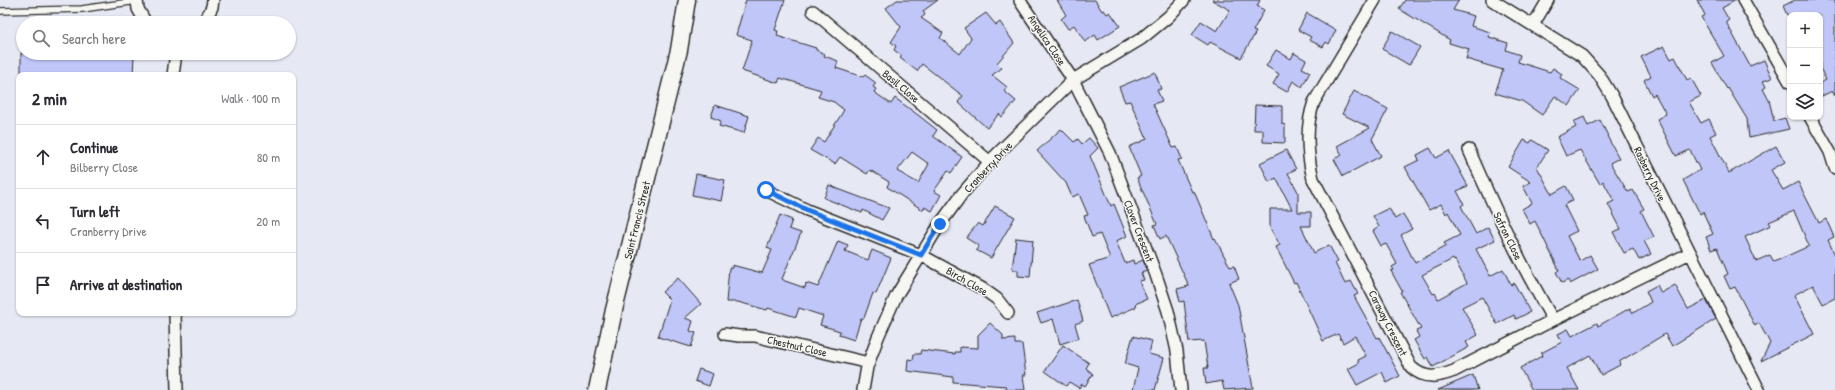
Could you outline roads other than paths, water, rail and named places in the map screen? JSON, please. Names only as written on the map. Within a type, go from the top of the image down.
[{"type":"street","points":[[207,16],[212,4],[222,0]]},
{"type":"street","name":"Saint Francis Street","points":[[597,390],[614,310],[679,50],[687,0]]},
{"type":"street","name":"Saint Francis Street","points":[[679,50],[698,0]]},
{"type":"street","name":"Cranberry Drive","points":[[863,390],[869,363],[878,337],[896,296],[940,224],[962,194],[990,162],[1073,80],[1141,39],[1168,17],[1184,0]]},
{"type":"street","name":"Caraway Crescent","points":[[1375,0],[1314,102],[1310,113],[1308,127],[1308,156],[1313,179],[1411,367],[1417,373],[1424,376],[1440,377],[1454,371],[1553,320],[1690,253]]},
{"type":"street","name":"Rasberry Drive","points":[[1492,0],[1582,56],[1598,75],[1612,96],[1757,389]]},
{"type":"street","points":[[1533,25],[1548,0]]},
{"type":"street","points":[[1743,0],[1787,77]]},
{"type":"street","points":[[137,1],[138,9],[142,16]]},
{"type":"street","name":"Angelica Close","points":[[1020,1],[1073,80]]},
{"type":"street","name":"Basil Close","points":[[813,11],[990,162]]},
{"type":"street","points":[[174,72],[175,60]]},
{"type":"street","name":"Clover Crescent","points":[[1073,80],[1110,153],[1156,275],[1168,311],[1177,351],[1181,390]]},
{"type":"street","points":[[1812,120],[1832,151],[1835,168]]},
{"type":"street","name":"Safron Close","points":[[1469,150],[1496,214],[1530,280],[1553,320]]},
{"type":"street","name":"Birch Close","points":[[766,190],[807,210],[921,255],[983,289],[997,299],[1008,313]]},
{"type":"street","points":[[175,316],[177,390]]},
{"type":"street","name":"Chestnut Close","points":[[725,334],[756,336],[869,363]]},
{"type":"lane","points":[[0,12],[82,9],[137,1]]}]
